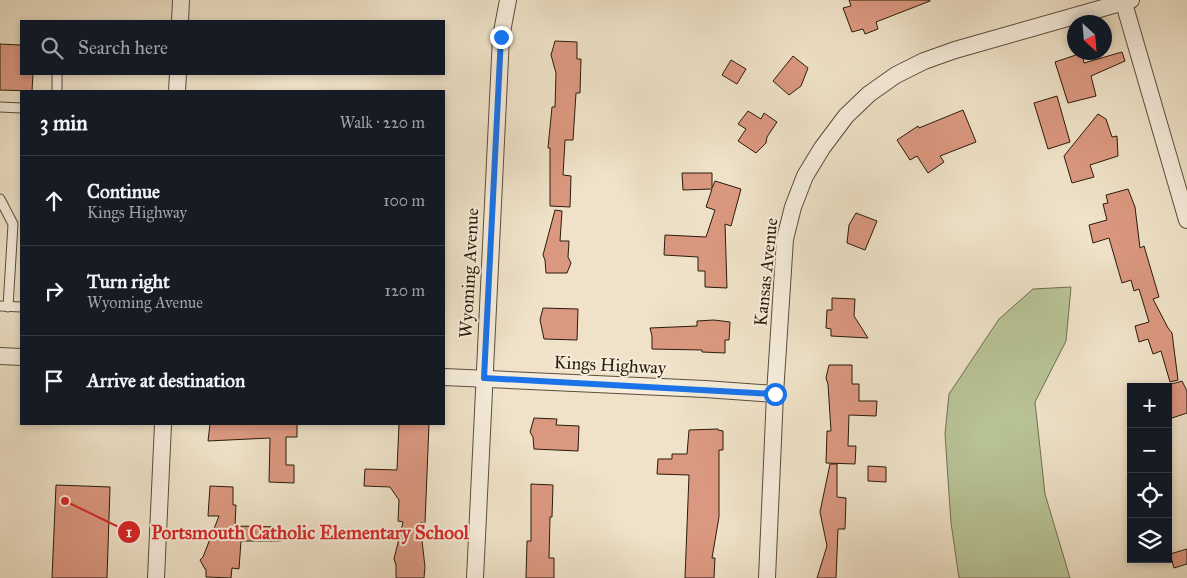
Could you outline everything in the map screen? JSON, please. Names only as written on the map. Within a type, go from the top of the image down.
[{"type":"street","points":[[180,20],[181,0]]},
{"type":"street","name":"Wyoming Avenue","points":[[475,578],[501,37],[508,0]]},
{"type":"street","points":[[1126,1],[1187,220]]},
{"type":"street","name":"Kansas Avenue","points":[[767,578],[775,394],[785,239],[793,207],[806,176],[822,148],[846,116],[870,94],[896,75],[924,61],[955,50],[1126,1]]},
{"type":"street","points":[[177,90],[178,75]]},
{"type":"street","points":[[0,356],[20,357]]},
{"type":"street","name":"Kings Highway","points":[[445,377],[775,394]]},
{"type":"street","points":[[156,578],[163,425]]},
{"type":"lane","points":[[57,75],[57,90]]},
{"type":"lane","points":[[0,107],[20,108]]},
{"type":"lane","points":[[0,199],[17,224],[4,306],[20,307]]},
{"type":"lane","points":[[11,256],[20,256]]},
{"type":"green space","points":[[1071,287],[1066,341],[1035,402],[1045,494],[1070,578],[959,578],[951,523],[945,434],[949,394],[999,319],[1033,289]]},
{"type":"building","points":[[849,0],[930,1],[876,22],[878,29],[865,34],[863,29],[852,32],[843,8],[851,6]]},
{"type":"building","points":[[555,41],[577,42],[577,59],[581,59],[580,93],[576,93],[573,140],[565,140],[563,175],[571,176],[570,207],[550,206],[550,148],[548,148],[552,107],[555,107],[556,73],[551,55]]},
{"type":"building","points":[[0,44],[20,45],[20,75],[33,75],[32,90],[0,90]]},
{"type":"building","points":[[1122,52],[1125,61],[1091,76],[1096,96],[1068,103],[1055,62],[1067,58],[1067,60],[1083,60],[1084,63],[1094,60],[1112,60],[1112,55]]},
{"type":"building","points":[[793,56],[808,68],[801,86],[789,95],[773,81]]},
{"type":"building","points":[[731,60],[746,69],[737,84],[722,75]]},
{"type":"building","points":[[1057,96],[1070,142],[1048,149],[1034,103]]},
{"type":"building","points":[[963,110],[976,142],[940,156],[944,162],[928,173],[917,156],[910,160],[897,140],[918,126],[919,128]]},
{"type":"building","points":[[748,111],[761,119],[764,113],[777,122],[767,137],[766,143],[756,153],[738,141],[746,129],[738,124]]},
{"type":"building","points":[[1098,114],[1106,119],[1112,137],[1117,136],[1118,156],[1090,165],[1094,177],[1072,183],[1064,156]]},
{"type":"building","points":[[682,173],[712,173],[712,188],[715,181],[741,189],[731,226],[725,224],[727,288],[705,287],[705,271],[698,271],[698,257],[664,255],[665,235],[706,237],[715,210],[706,207],[712,189],[683,190]]},
{"type":"building","points":[[1128,189],[1135,207],[1140,248],[1144,246],[1159,297],[1153,299],[1172,333],[1178,380],[1170,382],[1161,351],[1153,354],[1148,339],[1139,342],[1135,326],[1149,322],[1139,289],[1134,291],[1131,280],[1122,283],[1109,238],[1093,243],[1089,225],[1107,220],[1103,204],[1108,203],[1106,195]]},
{"type":"building","points":[[555,210],[562,211],[560,241],[569,241],[568,257],[571,263],[567,273],[546,273],[543,255]]},
{"type":"building","points":[[856,213],[877,221],[865,250],[847,243],[849,225]]},
{"type":"building","points":[[832,298],[855,299],[854,316],[868,338],[831,336],[831,329],[826,328],[827,310],[832,310]]},
{"type":"building","points":[[543,308],[578,309],[577,340],[544,339],[540,320]]},
{"type":"building","points":[[714,320],[730,322],[729,340],[725,340],[725,353],[702,352],[702,350],[652,349],[650,328],[697,326],[697,321]]},
{"type":"building","points":[[829,365],[852,365],[852,384],[859,384],[859,401],[877,401],[876,416],[849,415],[848,446],[856,446],[855,464],[826,463],[827,431],[831,431],[826,378]]},
{"type":"building","points":[[1182,381],[1187,391],[1187,413],[1172,418],[1172,384]]},
{"type":"building","points":[[534,418],[557,419],[556,425],[579,426],[578,451],[534,449],[533,437],[530,432]]},
{"type":"building","points":[[210,425],[297,425],[297,437],[286,437],[286,465],[294,465],[294,483],[269,482],[270,438],[208,441]]},
{"type":"building","points":[[399,425],[429,425],[425,523],[420,523],[425,567],[424,578],[396,578],[394,559],[403,522],[398,521],[399,500],[390,487],[364,486],[365,469],[397,470]]},
{"type":"building","points":[[718,429],[723,431],[723,450],[719,450],[719,517],[712,558],[715,558],[714,578],[685,578],[689,475],[657,474],[658,459],[672,459],[672,454],[687,454],[689,430]]},
{"type":"building","points":[[830,464],[837,464],[837,497],[846,498],[845,529],[838,529],[836,578],[817,578],[827,546],[820,512]]},
{"type":"building","points":[[868,466],[886,467],[886,482],[868,481]]},
{"type":"building","points":[[531,484],[553,485],[549,558],[554,558],[554,578],[526,578],[527,541],[531,541]]},
{"type":"building","points":[[56,485],[110,487],[107,578],[52,578]]},
{"type":"building","points":[[210,486],[233,487],[233,505],[236,505],[235,526],[281,527],[281,541],[241,541],[239,569],[232,568],[231,578],[206,577],[206,569],[200,560],[203,557],[219,516],[208,516]]},
{"type":"building","points":[[1187,549],[1187,564],[1174,568],[1172,553]]},
{"type":"place","name":"Portsmouth Catholic Elementary School","points":[[65,501]]},
{"type":"route","points":[[501,37],[484,378],[775,394]]}]
